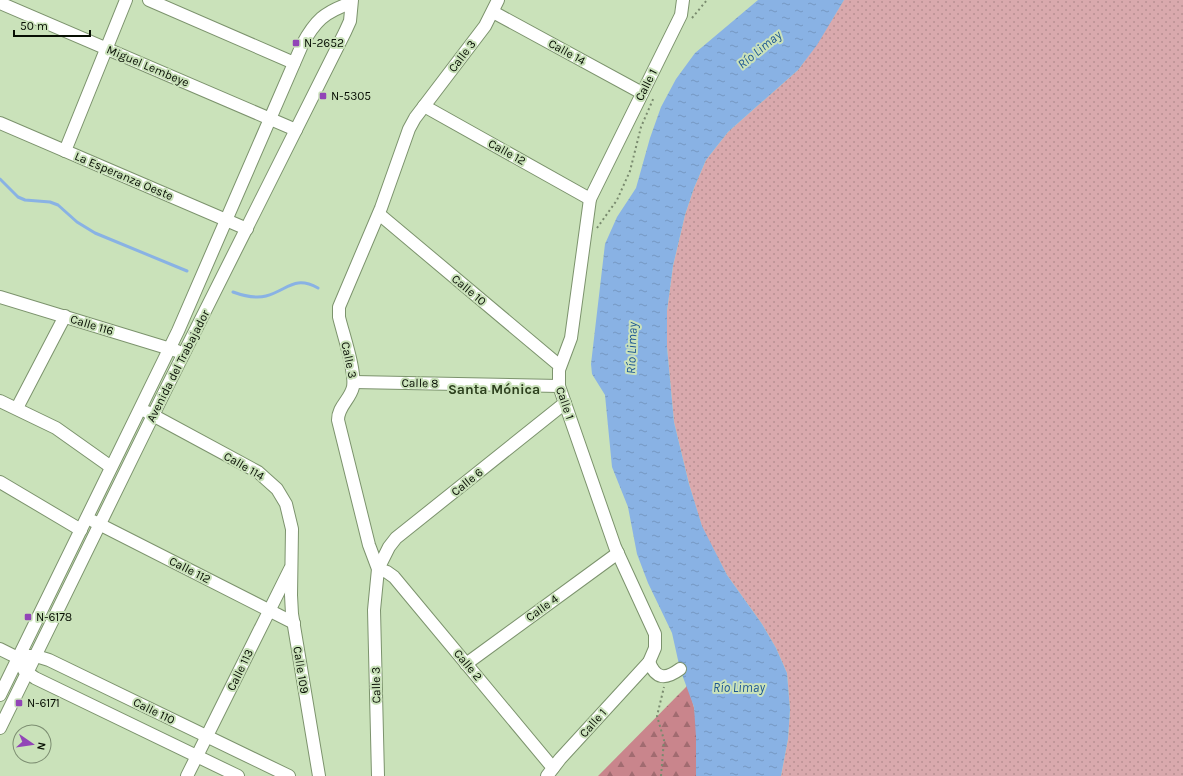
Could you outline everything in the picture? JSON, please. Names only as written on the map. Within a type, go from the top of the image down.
[{"type":"street","points":[[65,151],[126,0]]},
{"type":"street","points":[[149,0],[294,63]]},
{"type":"street","name":"Calle 3","points":[[378,776],[374,610],[378,569],[369,545],[338,420],[340,410],[350,394],[354,382],[339,317],[339,307],[341,298],[378,214],[406,135],[415,118],[480,33],[493,12],[498,0]]},
{"type":"street","name":"Calle 1","points":[[550,772],[649,662],[655,648],[655,634],[618,552],[559,386],[558,378],[560,366],[570,338],[590,199],[681,15],[683,0]]},
{"type":"street","name":"Avenida del Trabajador","points":[[0,695],[170,348],[306,37],[318,20],[333,9],[349,1],[350,18],[347,29],[184,353],[0,728]]},
{"type":"street","name":"Miguel Lembeye","points":[[0,3],[296,130]]},
{"type":"street","name":"Calle 14","points":[[493,12],[642,93]]},
{"type":"street","name":"Calle 12","points":[[424,106],[590,199]]},
{"type":"street","name":"La Esperanza Oeste","points":[[0,123],[247,228]]},
{"type":"street","name":"Calle 10","points":[[378,214],[560,366]]},
{"type":"street","name":"Calle 116","points":[[0,297],[184,353]]},
{"type":"street","points":[[17,408],[64,316]]},
{"type":"street","name":"Calle 8","points":[[354,382],[559,386]]},
{"type":"street","points":[[0,401],[56,428],[111,467]]},
{"type":"street","name":"Calle 6","points":[[378,569],[389,547],[396,538],[565,403]]},
{"type":"street","name":"Calle 114","points":[[140,409],[258,472],[271,482],[282,496],[291,520],[293,539],[292,564]]},
{"type":"street","points":[[0,482],[81,530]]},
{"type":"street","name":"Calle 112","points":[[87,517],[294,623]]},
{"type":"street","name":"Calle 4","points":[[466,664],[618,552]]},
{"type":"street","name":"Calle 113","points":[[187,776],[292,564]]},
{"type":"street","name":"Calle 109","points":[[292,564],[291,605],[319,776]]},
{"type":"street","name":"Calle 2","points":[[378,569],[387,572],[394,577],[466,664],[550,772]]},
{"type":"street","points":[[0,649],[18,658]]},
{"type":"street","name":"Calle 110","points":[[238,776],[39,681],[27,673],[18,658],[36,656],[49,660],[289,776]]},
{"type":"street","points":[[649,662],[657,674],[667,676],[680,669]]},
{"type":"path","points":[[690,20],[707,0]]},
{"type":"path","points":[[596,229],[617,200],[630,171],[641,127],[655,95]]},
{"type":"path","points":[[661,776],[664,740],[657,716],[667,676]]},
{"type":"shaded area","points":[[844,0],[1183,0],[1183,776],[781,776],[788,739],[790,710],[787,673],[776,648],[762,624],[727,575],[702,527],[689,484],[674,422],[667,347],[667,311],[673,266],[685,215],[694,188],[706,160],[728,132],[798,70],[817,44]]},
{"type":"green space","points":[[687,686],[694,707],[696,719],[698,754],[696,776],[598,776]]},
{"type":"water","name":"Río Limay","points":[[758,0],[844,0],[817,45],[798,70],[728,132],[706,160],[694,188],[685,215],[673,266],[667,311],[667,347],[674,422],[689,484],[702,526],[727,575],[762,624],[776,648],[787,673],[790,710],[788,739],[781,776],[696,776],[694,707],[680,669],[672,633],[648,583],[637,554],[628,507],[612,467],[605,395],[592,374],[591,364],[605,244],[617,217],[636,188],[650,138],[661,107],[676,79],[695,53]]},
{"type":"waterway","points":[[0,179],[18,197],[25,200],[50,202],[58,205],[77,222],[95,233],[187,271]]},
{"type":"waterway","points":[[233,292],[245,296],[258,297],[266,296],[297,283],[310,284],[318,288]]},
{"type":"place","name":"N-2652","points":[[296,43]]},
{"type":"place","name":"N-5305","points":[[323,96]]},
{"type":"place","name":"N-6178","points":[[28,617]]},
{"type":"place","name":"N-6171","points":[[19,703]]},
{"type":"district","name":"Santa Mónica","points":[[494,389]]}]
